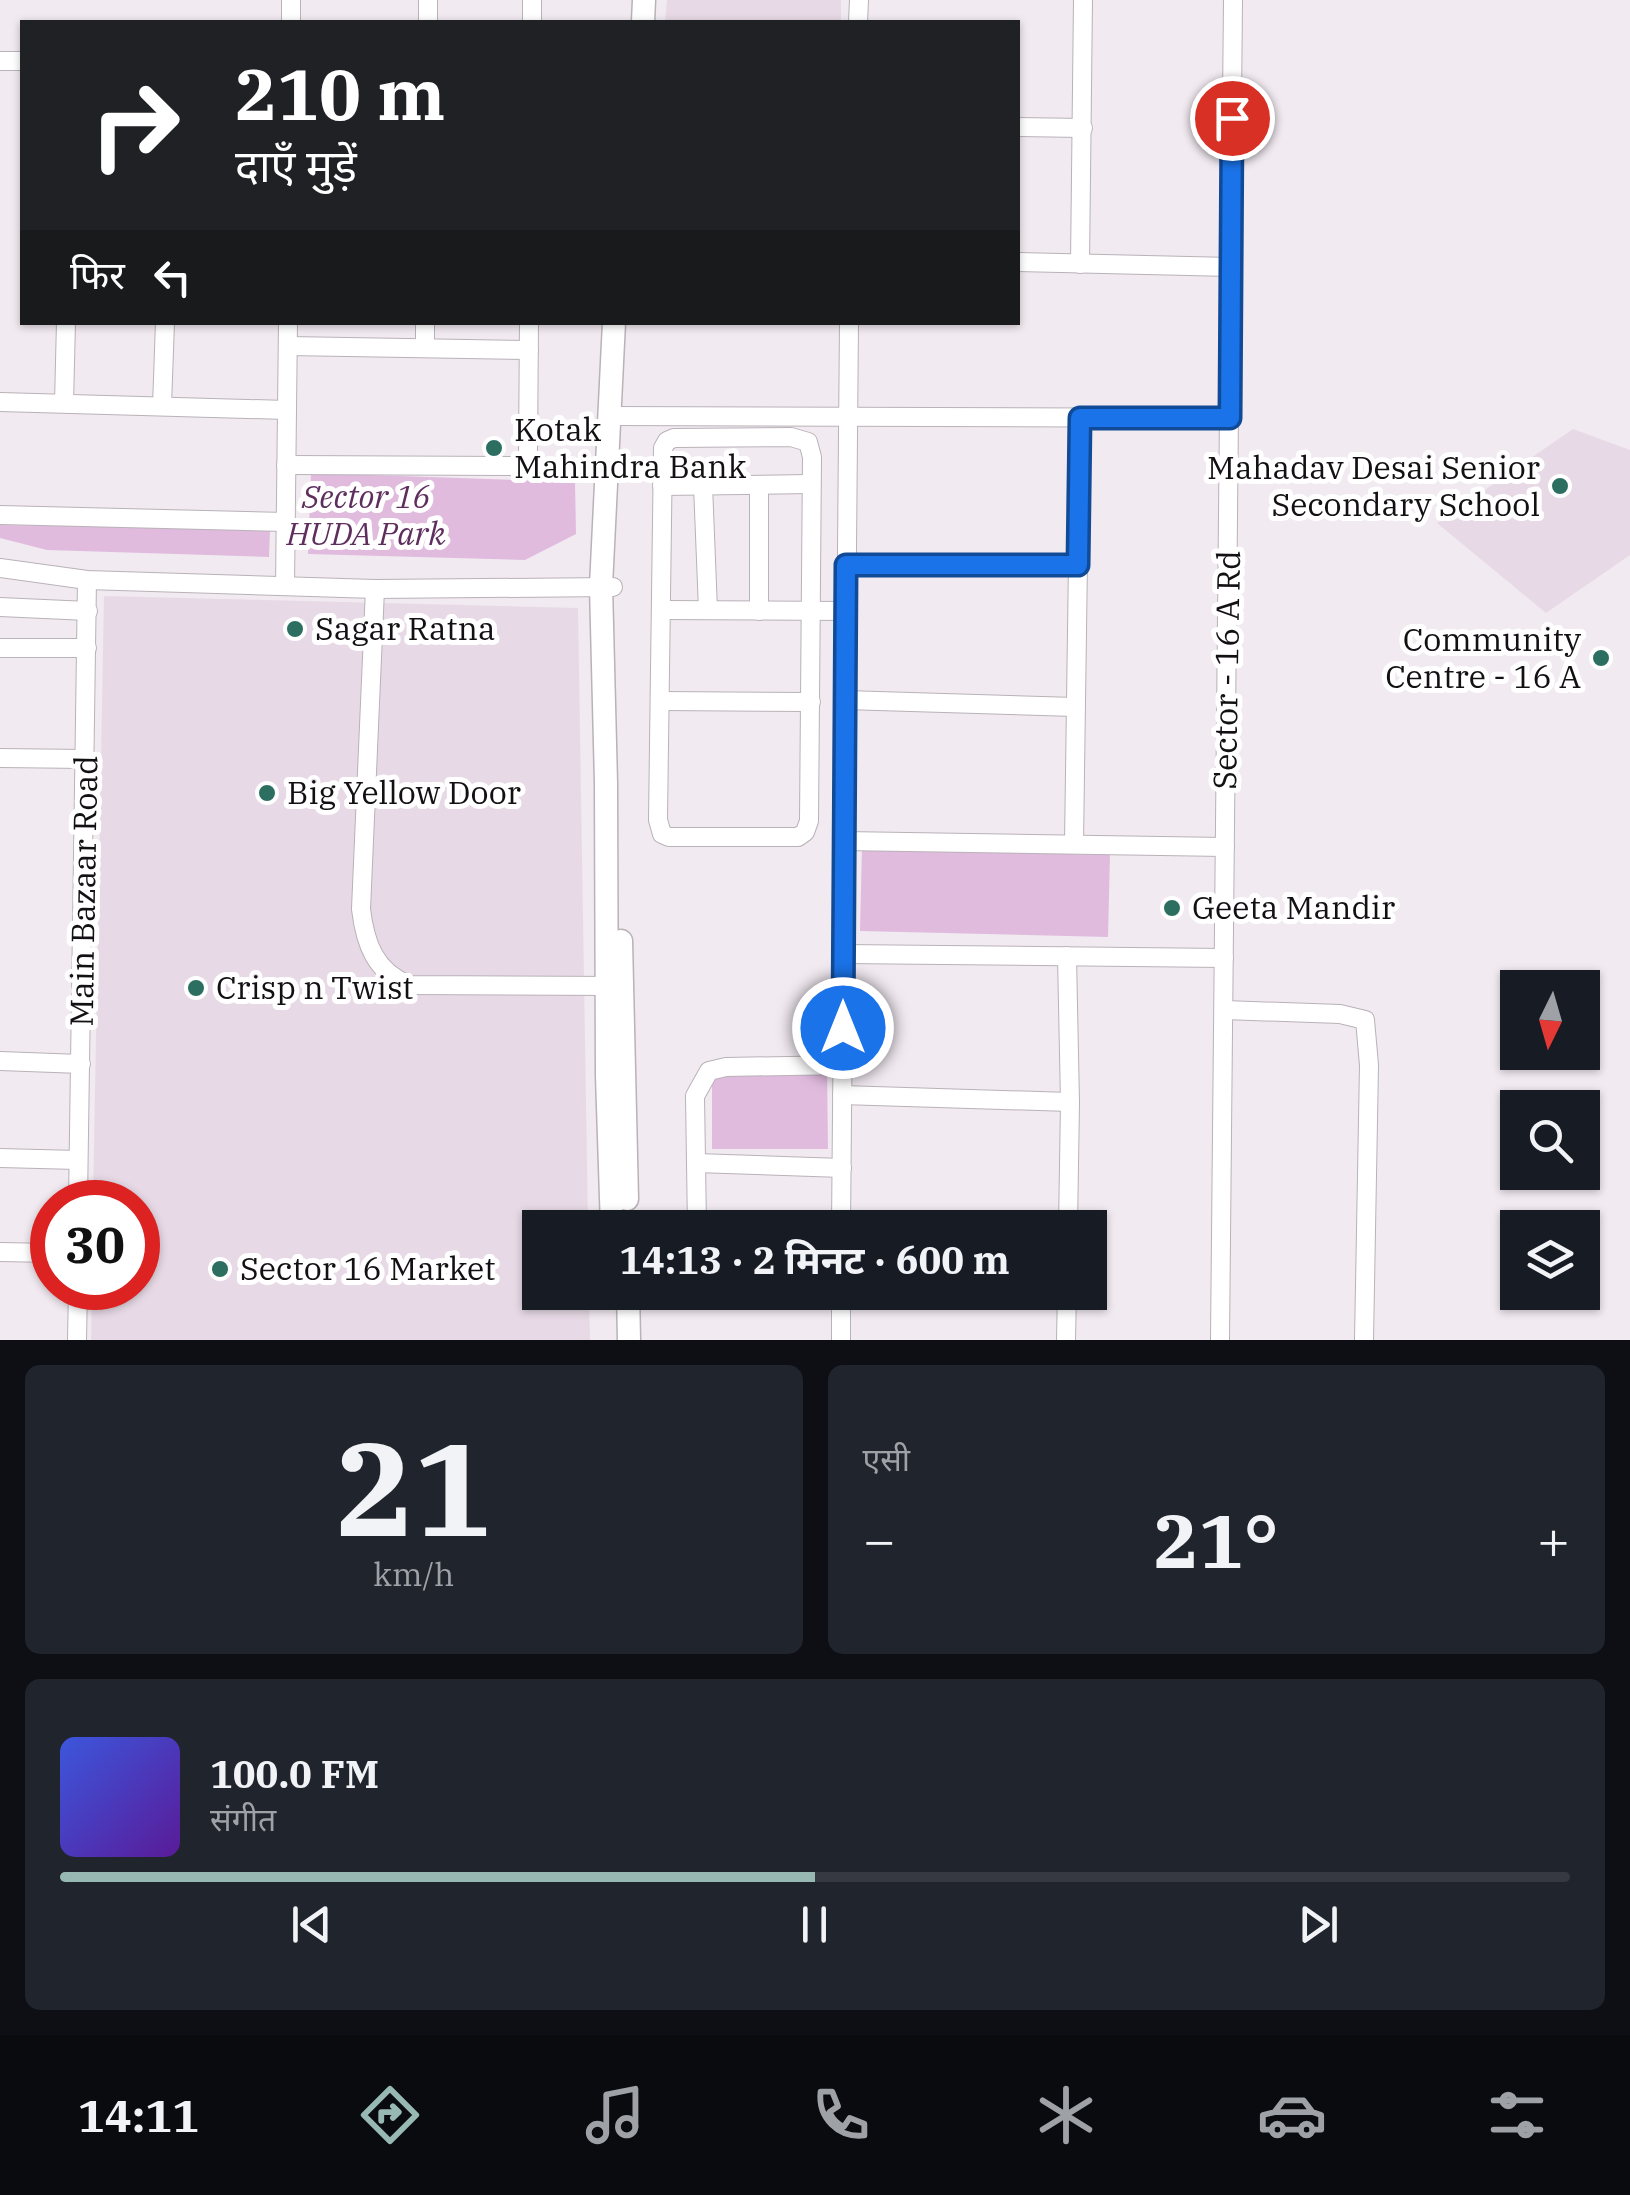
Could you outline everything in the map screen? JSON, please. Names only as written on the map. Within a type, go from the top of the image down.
[{"type":"street","points":[[1080,264],[1084,0]]},
{"type":"street","name":"Sector - 16 A Rd","points":[[1220,1340],[1234,0]]},
{"type":"street","points":[[1020,126],[1083,128]]},
{"type":"street","points":[[1020,262],[1231,268]]},
{"type":"street","points":[[64,403],[66,325]]},
{"type":"street","points":[[162,406],[164,325]]},
{"type":"street","points":[[285,586],[288,325]]},
{"type":"street","points":[[425,325],[425,348]]},
{"type":"street","points":[[286,465],[520,466],[527,459],[528,450],[529,325]]},
{"type":"street","points":[[612,1210],[614,986],[607,586],[615,416],[614,325]]},
{"type":"street","points":[[615,416],[625,325]]},
{"type":"street","points":[[841,1210],[849,325]]},
{"type":"street","points":[[288,346],[529,350]]},
{"type":"street","points":[[0,402],[287,410]]},
{"type":"street","points":[[615,416],[1230,418]]},
{"type":"street","points":[[1074,844],[1080,418]]},
{"type":"street","points":[[674,438],[800,439],[811,448],[810,811],[806,832],[798,837],[677,838],[662,834],[658,828],[662,486],[663,448],[674,438]]},
{"type":"street","points":[[662,486],[812,484]]},
{"type":"street","points":[[758,485],[758,611]]},
{"type":"street","points":[[704,486],[708,610]]},
{"type":"street","points":[[0,515],[286,522]]},
{"type":"street","points":[[846,565],[1078,565]]},
{"type":"street","points":[[0,568],[87,580],[375,589],[607,586]]},
{"type":"street","name":"Main Bazaar Road","points":[[78,1180],[87,580]]},
{"type":"street","points":[[375,589],[361,909],[368,943],[379,966],[390,978],[409,985],[614,986]]},
{"type":"street","points":[[0,606],[88,611]]},
{"type":"street","points":[[663,610],[846,611]]},
{"type":"street","points":[[0,648],[87,648]]},
{"type":"street","points":[[661,700],[811,702]]},
{"type":"street","points":[[845,700],[1074,707]]},
{"type":"street","points":[[0,758],[86,759]]},
{"type":"street","points":[[844,841],[1225,847]]},
{"type":"street","points":[[843,954],[1224,958]]},
{"type":"street","points":[[1067,956],[1068,1210]]},
{"type":"street","points":[[614,986],[626,1210]]},
{"type":"street","points":[[1224,1010],[1340,1014],[1365,1020],[1369,1065],[1364,1340]]},
{"type":"street","points":[[0,1061],[81,1064]]},
{"type":"street","points":[[697,1210],[695,1096],[709,1071],[726,1067],[843,1065]]},
{"type":"street","points":[[842,1096],[1070,1102]]},
{"type":"street","points":[[0,1158],[78,1160]]},
{"type":"street","points":[[696,1163],[842,1168]]},
{"type":"street","points":[[0,1252],[30,1253]]},
{"type":"street","points":[[77,1340],[78,1310]]},
{"type":"street","points":[[613,1310],[614,1340]]},
{"type":"street","points":[[628,1310],[629,1340]]},
{"type":"street","points":[[840,1340],[841,1310]]},
{"type":"street","points":[[1066,1340],[1067,1310]]},
{"type":"shaded area","points":[[667,0],[841,0],[841,20],[665,20]]},
{"type":"shaded area","name":"Mahadav Desai Senior Secondary School","points":[[1573,429],[1630,450],[1630,555],[1546,613],[1437,523]]},
{"type":"shaded area","points":[[104,596],[578,608],[588,1210],[522,1210],[522,1310],[589,1310],[590,1340],[91,1340],[92,1310],[160,1310],[160,1180],[93,1180]]},
{"type":"green space","name":"Sector 16 HUDA Park","points":[[311,473],[575,482],[576,534],[525,560],[308,554]]},
{"type":"green space","points":[[0,525],[270,529],[269,557],[47,550],[0,538]]},
{"type":"green space","points":[[862,849],[1110,855],[1108,937],[860,931]]},
{"type":"green space","points":[[827,1066],[828,1149],[712,1149],[712,1067]]},
{"type":"place","name":"Kotak Mahindra Bank","points":[[494,448]]},
{"type":"place","name":"Mahadav Desai Senior Secondary School","points":[[1560,486]]},
{"type":"place","name":"Sagar Ratna","points":[[295,629]]},
{"type":"place","name":"Community Centre - 16 A","points":[[1601,658]]},
{"type":"place","name":"Big Yellow Door","points":[[267,793]]},
{"type":"place","name":"Geeta Mandir","points":[[1172,908]]},
{"type":"place","name":"Crisp n Twist","points":[[196,988]]},
{"type":"place","name":"Sector 16 Market","points":[[220,1269]]},
{"type":"route","points":[[843,1028],[846,565],[1078,565],[1080,418],[1230,418],[1232,118]]}]
